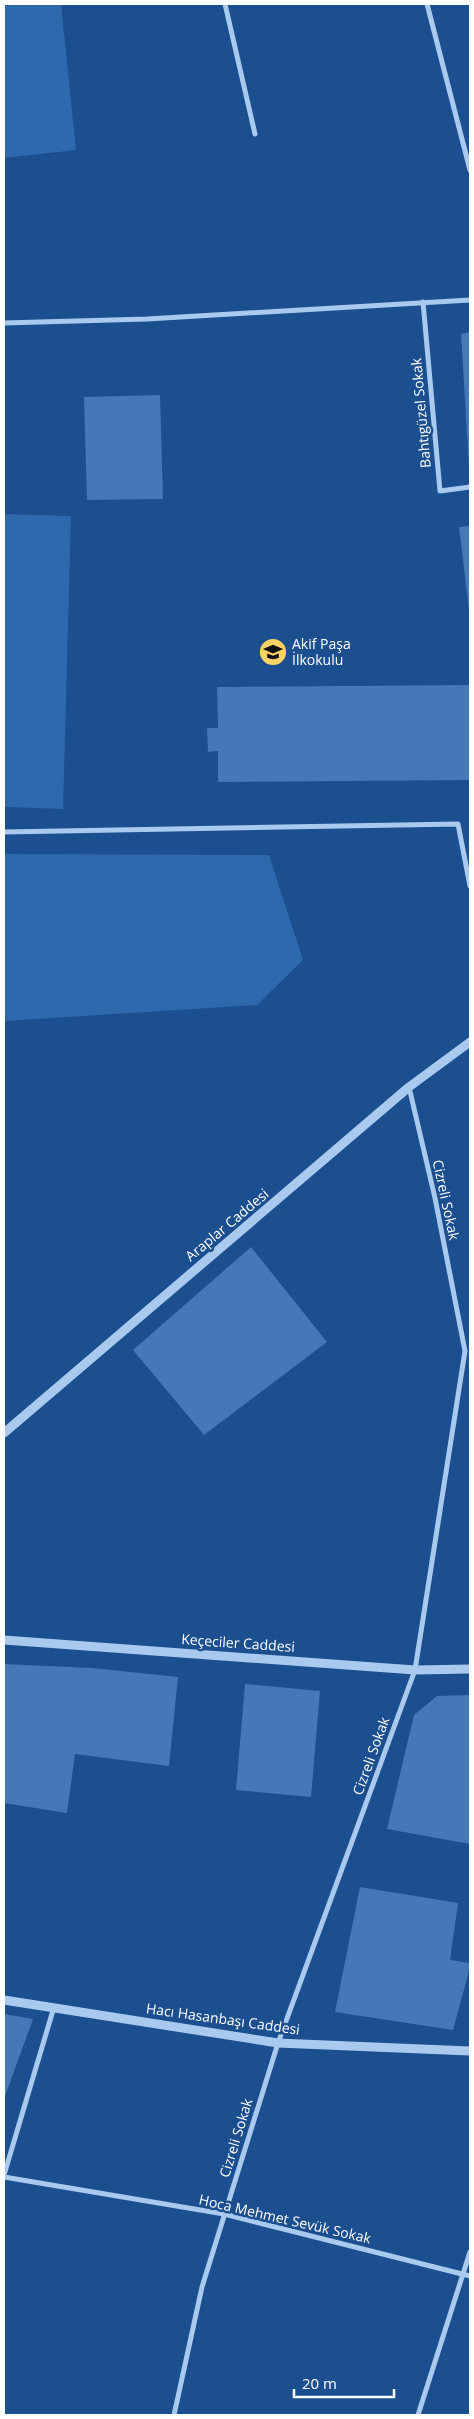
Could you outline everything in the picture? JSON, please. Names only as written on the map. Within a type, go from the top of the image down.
[{"type":"street","points":[[225,4],[255,134]]},
{"type":"street","points":[[427,4],[470,170]]},
{"type":"street","points":[[4,323],[147,319],[470,300]]},
{"type":"street","name":"Bahtıgüzel Sokak","points":[[423,302],[440,491],[470,487]]},
{"type":"street","points":[[4,832],[458,824],[470,886]]},
{"type":"street","name":"Araplar Caddesi","points":[[4,1432],[409,1087],[470,1042]]},
{"type":"street","name":"Cizreli Sokak","points":[[174,2415],[202,2287],[278,2043],[415,1670],[468,1351],[409,1087]]},
{"type":"street","name":"Keçeciler Caddesi","points":[[4,1640],[415,1670],[470,1669]]},
{"type":"street","name":"Hacı Hasanbaşı Caddesi","points":[[4,2000],[54,2006],[278,2043],[470,2051]]},
{"type":"street","points":[[4,2176],[54,2006]]},
{"type":"street","name":"Hoca Mehmet Sevük Sokak","points":[[4,2176],[224,2214],[467,2275]]},
{"type":"street","points":[[418,2415],[467,2275],[470,2252]]},
{"type":"shaded area","points":[[4,4],[61,4],[76,150],[4,158]]},
{"type":"shaded area","points":[[4,514],[71,516],[63,809],[4,807]]},
{"type":"shaded area","points":[[4,854],[269,855],[303,960],[257,1005],[4,1021]]},
{"type":"building","points":[[470,332],[470,466],[469,466],[461,334]]},
{"type":"building","points":[[160,395],[163,499],[87,500],[84,397]]},
{"type":"building","points":[[470,526],[470,610],[469,610],[459,527]]},
{"type":"building","points":[[470,685],[470,780],[218,782],[218,751],[208,752],[207,728],[218,728],[217,687]]},
{"type":"building","points":[[251,1247],[327,1342],[204,1435],[133,1350]]},
{"type":"building","points":[[4,1664],[92,1668],[178,1677],[169,1766],[75,1754],[67,1813],[4,1803]]},
{"type":"building","points":[[245,1684],[320,1691],[311,1797],[236,1790]]},
{"type":"building","points":[[470,1695],[470,1844],[387,1829],[414,1715],[437,1696]]},
{"type":"building","points":[[360,1887],[458,1903],[450,1960],[470,1963],[470,1967],[453,2030],[335,2012]]},
{"type":"building","points":[[4,2014],[33,2019],[4,2099]]},
{"type":"place","name":"Akif Paşa İlkokulu","points":[[273,652]]}]
